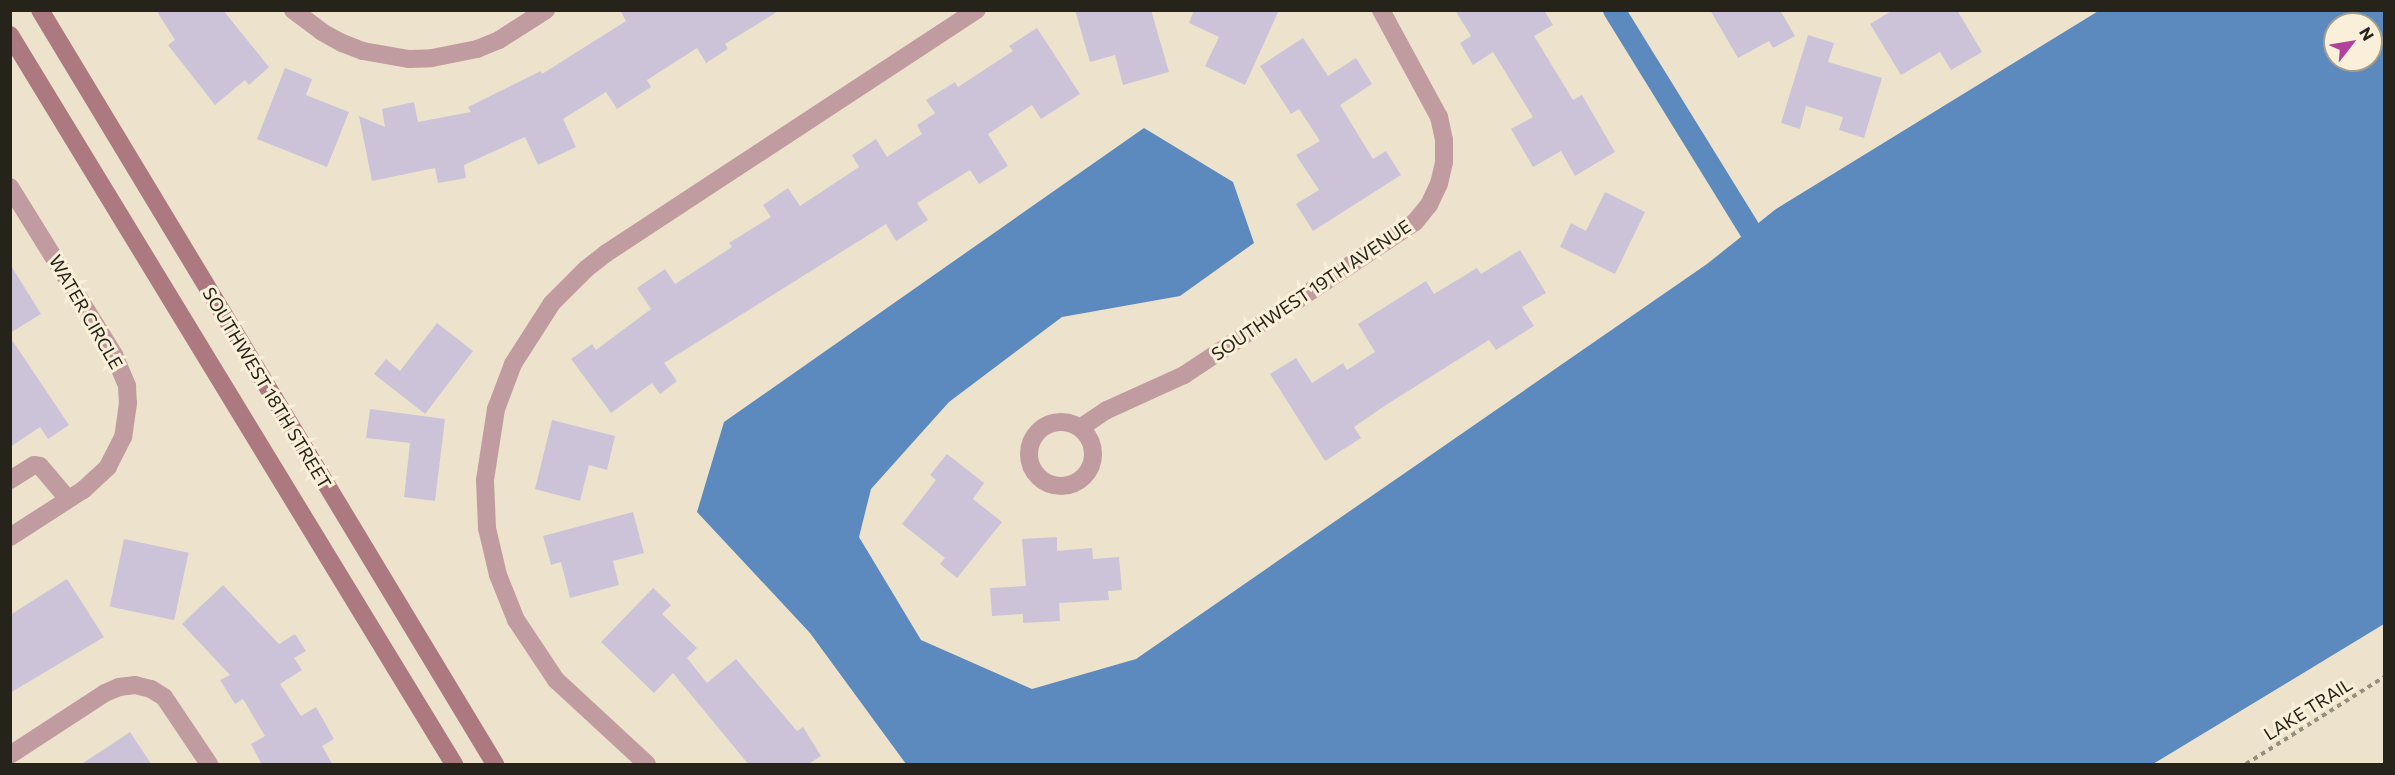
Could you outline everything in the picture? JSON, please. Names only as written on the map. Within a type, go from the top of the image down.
[{"type":"main road","name":"SOUTHWEST 18TH STREET","points":[[40,10],[495,765]]},
{"type":"main road","name":"SOUTHWEST 18TH STREET","points":[[10,35],[454,765]]},
{"type":"street","points":[[293,10],[322,32],[342,43],[363,51],[409,59],[432,58],[477,49],[499,40],[546,10]]},
{"type":"street","points":[[647,765],[556,680],[516,620],[498,575],[487,528],[485,480],[489,440],[496,409],[513,364],[537,322],[568,285],[605,254],[978,10]]},
{"type":"street","name":"SOUTHWEST 19TH AVENUE","points":[[1080,428],[1107,410],[1184,375],[1415,222],[1429,205],[1439,184],[1444,162],[1444,140],[1439,117],[1381,10]]},
{"type":"street","name":"WATER CIRCLE","points":[[10,187],[114,355],[127,386],[127,420],[117,453],[96,480],[10,537]]},
{"type":"street","points":[[10,480],[34,465],[40,466],[68,499]]},
{"type":"street","points":[[10,755],[105,693],[119,687],[135,685],[151,689],[164,697],[209,765]]},
{"type":"path","name":"LAKE TRAIL","points":[[2246,765],[2385,677]]},
{"type":"water","points":[[2100,10],[2384,11],[2384,624],[2153,764],[906,764],[810,633],[697,512],[724,422],[1144,128],[1233,182],[1254,243],[1180,296],[1062,317],[949,402],[871,489],[859,537],[921,640],[1032,689],[1136,659],[1707,264],[1776,209]]},
{"type":"building","points":[[156,10],[223,10],[269,67],[249,85],[245,80],[215,105],[168,45],[175,40]]},
{"type":"building","points":[[620,10],[780,10],[725,44],[728,49],[706,63],[697,48],[647,80],[651,87],[617,109],[606,92],[563,119],[576,147],[538,165],[525,137],[464,165],[466,178],[438,183],[435,168],[372,181],[359,116],[385,127],[382,109],[414,102],[418,122],[471,112],[468,107],[541,71],[542,74],[626,21]]},
{"type":"building","points":[[1075,10],[1151,10],[1169,72],[1123,85],[1115,55],[1090,62]]},
{"type":"building","points":[[1194,10],[1279,10],[1245,85],[1205,66],[1219,37],[1189,23]]},
{"type":"building","points":[[1455,10],[1544,10],[1553,25],[1534,36],[1573,100],[1582,95],[1615,152],[1575,176],[1561,151],[1533,167],[1511,129],[1533,117],[1493,52],[1473,65],[1460,43],[1471,36]]},
{"type":"building","points":[[1710,10],[1780,10],[1795,36],[1773,48],[1769,41],[1738,58]]},
{"type":"building","points":[[1893,10],[1957,10],[1982,52],[1951,70],[1940,52],[1901,75],[1870,24]]},
{"type":"building","points":[[1037,28],[1080,94],[1041,119],[1032,105],[988,134],[1008,166],[979,184],[970,170],[917,203],[928,220],[896,241],[886,224],[664,363],[677,381],[660,394],[652,383],[611,413],[571,359],[592,344],[596,350],[651,309],[637,288],[665,269],[675,284],[732,247],[729,243],[771,217],[763,205],[788,188],[800,206],[859,167],[852,155],[876,139],[887,157],[922,134],[917,125],[935,113],[926,100],[955,82],[958,87],[1013,51],[1009,46]]},
{"type":"building","points":[[1808,35],[1834,43],[1828,62],[1882,78],[1864,138],[1839,130],[1843,117],[1806,106],[1800,129],[1781,123]]},
{"type":"building","points":[[1303,38],[1328,76],[1356,58],[1372,84],[1340,105],[1373,159],[1386,151],[1401,175],[1313,231],[1296,204],[1319,190],[1296,155],[1320,141],[1299,109],[1291,114],[1260,66]]},
{"type":"building","points":[[285,68],[312,79],[306,95],[349,112],[327,167],[257,139]]},
{"type":"building","points":[[1605,192],[1645,212],[1615,274],[1560,247],[1571,223],[1586,231]]},
{"type":"building","points":[[1520,250],[1546,293],[1522,307],[1534,326],[1496,350],[1489,340],[1386,405],[1354,427],[1361,438],[1325,461],[1270,374],[1296,358],[1312,383],[1343,363],[1347,370],[1375,352],[1358,324],[1426,281],[1434,294],[1477,268],[1481,274]]},
{"type":"building","points":[[10,264],[41,314],[10,333]]},
{"type":"building","points":[[437,323],[473,351],[425,414],[374,374],[386,359],[400,371]]},
{"type":"building","points":[[10,337],[69,425],[48,439],[40,427],[10,447]]},
{"type":"building","points":[[370,409],[445,419],[435,501],[404,497],[410,443],[366,438]]},
{"type":"building","points":[[552,420],[615,436],[607,470],[589,465],[580,501],[535,489]]},
{"type":"building","points":[[947,454],[984,483],[973,499],[1002,522],[957,578],[940,564],[945,558],[902,524],[936,480],[930,475]]},
{"type":"building","points":[[633,512],[644,553],[613,561],[619,585],[570,598],[561,562],[551,565],[543,536]]},
{"type":"building","points":[[1057,537],[1057,551],[1092,548],[1093,559],[1119,557],[1122,590],[1108,591],[1109,600],[1059,603],[1060,621],[1023,623],[1023,614],[992,616],[990,588],[1026,586],[1022,539]]},
{"type":"building","points":[[124,539],[189,553],[174,620],[110,606]]},
{"type":"building","points":[[67,579],[104,637],[10,693],[10,615]]},
{"type":"building","points":[[223,585],[279,644],[295,634],[306,651],[294,658],[302,670],[280,684],[301,716],[316,707],[334,739],[322,746],[333,765],[262,765],[251,744],[265,736],[243,699],[235,704],[220,680],[230,675],[182,624]]},
{"type":"building","points":[[653,588],[671,605],[662,614],[697,648],[687,658],[707,683],[736,659],[797,731],[803,727],[821,756],[807,765],[749,765],[673,673],[654,693],[601,642]]},
{"type":"building","points":[[130,732],[152,765],[80,765],[106,748]]},
{"type":"waterway","points":[[1614,10],[1750,230]]}]
